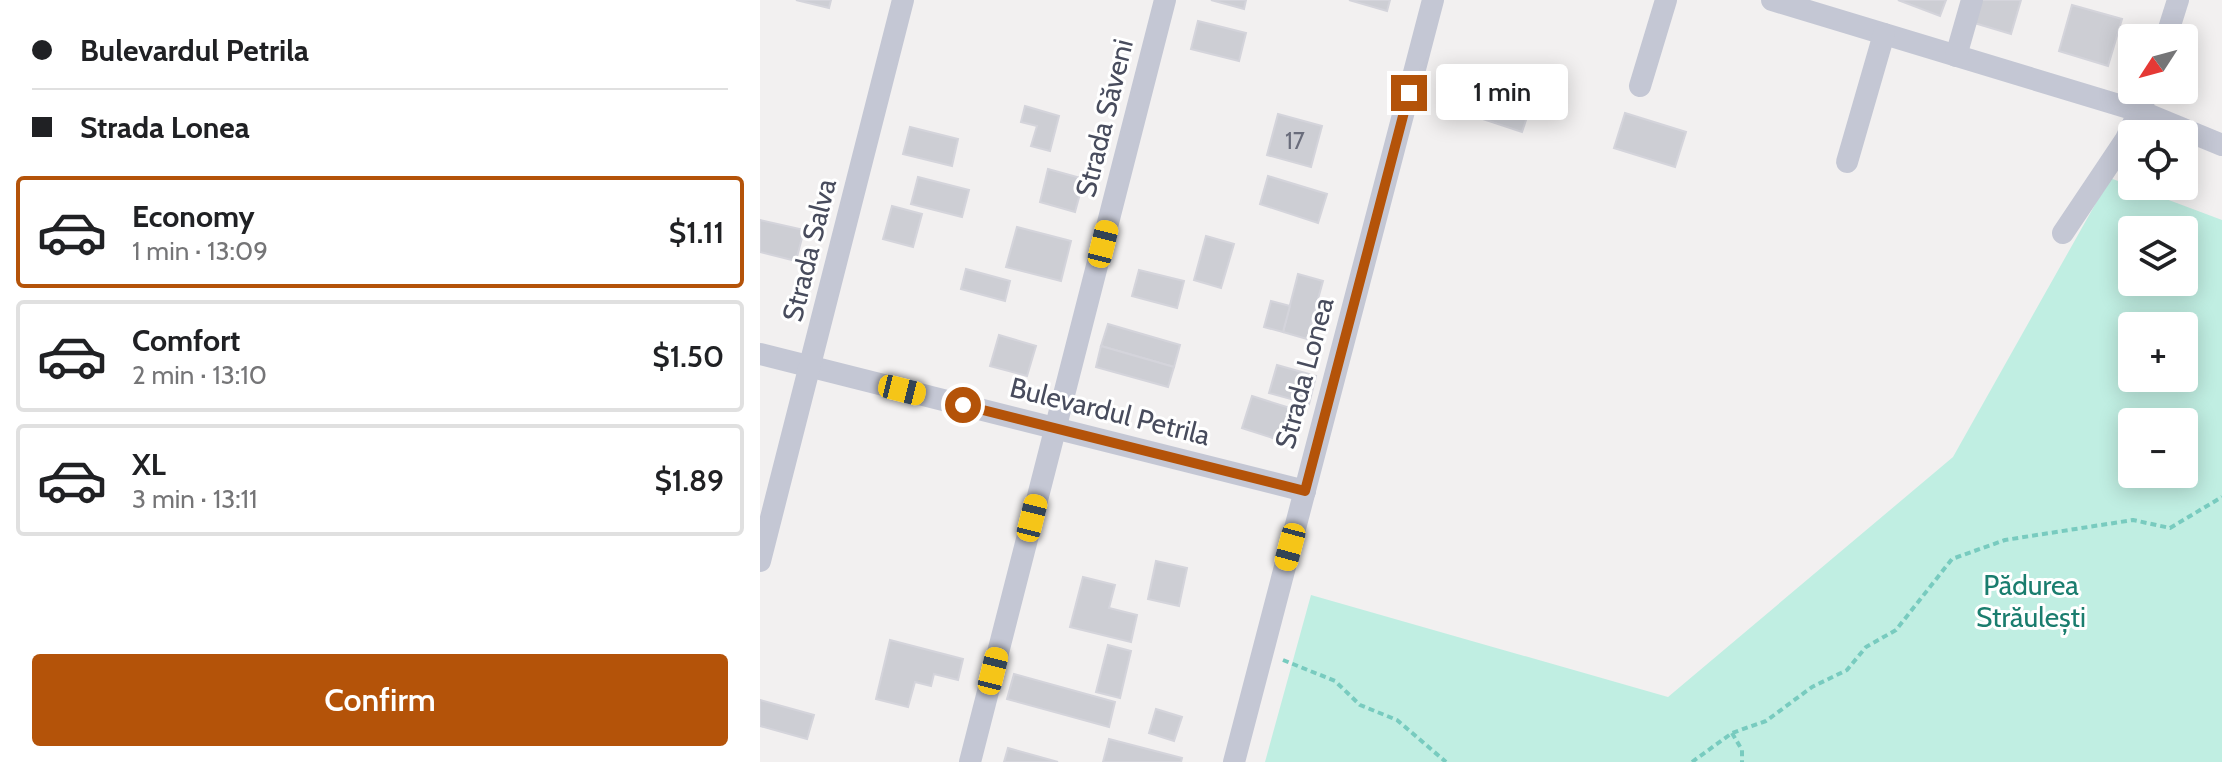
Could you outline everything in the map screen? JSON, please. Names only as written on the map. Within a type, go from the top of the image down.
[{"type":"street","name":"Strada Salva","points":[[760,561],[903,0]]},
{"type":"street","name":"Strada Săveni","points":[[970,762],[1165,0]]},
{"type":"street","name":"Strada Lonea","points":[[1234,762],[1433,0]]},
{"type":"street","points":[[1640,86],[1666,0]]},
{"type":"street","points":[[1772,0],[1818,7],[1884,34],[2142,112],[2222,145]]},
{"type":"street","points":[[1956,56],[1972,0]]},
{"type":"street","points":[[2170,24],[2178,0]]},
{"type":"street","points":[[1847,162],[1884,34]]},
{"type":"street","points":[[2063,233],[2145,104]]},
{"type":"street","name":"Bulevardul Petrila","points":[[760,354],[1305,491]]},
{"type":"path","points":[[1692,762],[1732,733],[1766,721],[1812,687],[1847,670],[1866,647],[1896,630],[1952,559],[2005,540],[2133,520],[2170,528],[2222,497]]},
{"type":"path","points":[[1263,651],[1335,681],[1360,705],[1397,720],[1446,762]]},
{"type":"path","points":[[1732,733],[1742,750],[1742,762]]},
{"type":"green space","name":"Pădurea Străulești","points":[[2110,178],[2118,181],[2118,200],[2169,200],[2222,220],[2222,762],[1265,762],[1311,595],[1668,697],[1953,457]]},
{"type":"building","points":[[796,0],[831,0],[829,8]]},
{"type":"building","points":[[1211,0],[1246,0],[1244,9]]},
{"type":"building","points":[[1349,0],[1390,0],[1387,11]]},
{"type":"building","points":[[1898,0],[1946,0],[1940,16]]},
{"type":"building","points":[[1977,0],[2021,0],[2011,34],[1971,22]]},
{"type":"building","points":[[2072,5],[2122,19],[2118,24],[2108,66],[2059,51]]},
{"type":"building","points":[[1198,21],[1246,33],[1239,61],[1191,49]]},
{"type":"building","points":[[1471,83],[1532,102],[1522,132],[1462,112]]},
{"type":"building","points":[[1025,106],[1059,116],[1050,151],[1031,146],[1037,126],[1021,122]]},
{"type":"building","points":[[1625,113],[1686,132],[1675,167],[1614,148]]},
{"type":"building","points":[[1278,114],[1322,126],[1311,167],[1267,155]]},
{"type":"building","points":[[910,127],[958,139],[952,166],[903,154]]},
{"type":"building","points":[[1048,169],[1084,179],[1075,212],[1040,202]]},
{"type":"building","points":[[1268,176],[1327,194],[1318,223],[1260,204]]},
{"type":"building","points":[[918,177],[969,190],[962,217],[911,204]]},
{"type":"building","points":[[892,206],[922,214],[913,247],[883,239]]},
{"type":"building","points":[[760,220],[804,230],[796,261],[760,252]]},
{"type":"building","points":[[1017,227],[1071,241],[1061,281],[1006,267]]},
{"type":"building","points":[[1206,236],[1234,244],[1221,288],[1194,280]]},
{"type":"building","points":[[966,269],[1010,281],[1005,301],[961,289]]},
{"type":"building","points":[[1139,270],[1184,281],[1177,308],[1132,296]]},
{"type":"building","points":[[1298,274],[1323,281],[1307,339],[1283,332]]},
{"type":"building","points":[[1271,301],[1290,306],[1283,332],[1264,327]]},
{"type":"building","points":[[1108,324],[1180,345],[1174,367],[1101,346]]},
{"type":"building","points":[[999,335],[1036,346],[1027,376],[990,366]]},
{"type":"building","points":[[1101,346],[1174,367],[1168,387],[1096,367]]},
{"type":"building","points":[[1277,365],[1316,376],[1309,404],[1269,393]]},
{"type":"building","points":[[1252,396],[1293,409],[1287,426],[1293,428],[1288,443],[1242,428]]},
{"type":"building","points":[[1156,561],[1187,568],[1179,606],[1148,599]]},
{"type":"building","points":[[1083,577],[1115,585],[1109,608],[1137,615],[1131,642],[1070,627]]},
{"type":"building","points":[[890,640],[963,659],[958,680],[934,674],[931,686],[915,682],[908,707],[876,699]]},
{"type":"building","points":[[1108,645],[1131,651],[1120,698],[1096,692]]},
{"type":"building","points":[[1014,674],[1115,702],[1109,727],[1007,699]]},
{"type":"building","points":[[760,700],[814,715],[807,739],[760,726]]},
{"type":"building","points":[[1156,709],[1182,717],[1174,741],[1149,733]]},
{"type":"building","points":[[1109,739],[1182,758],[1181,762],[1103,762]]},
{"type":"building","points":[[1008,748],[1058,762],[1004,762]]},
{"type":"route","points":[[963,405],[1305,491],[1409,93]]}]
